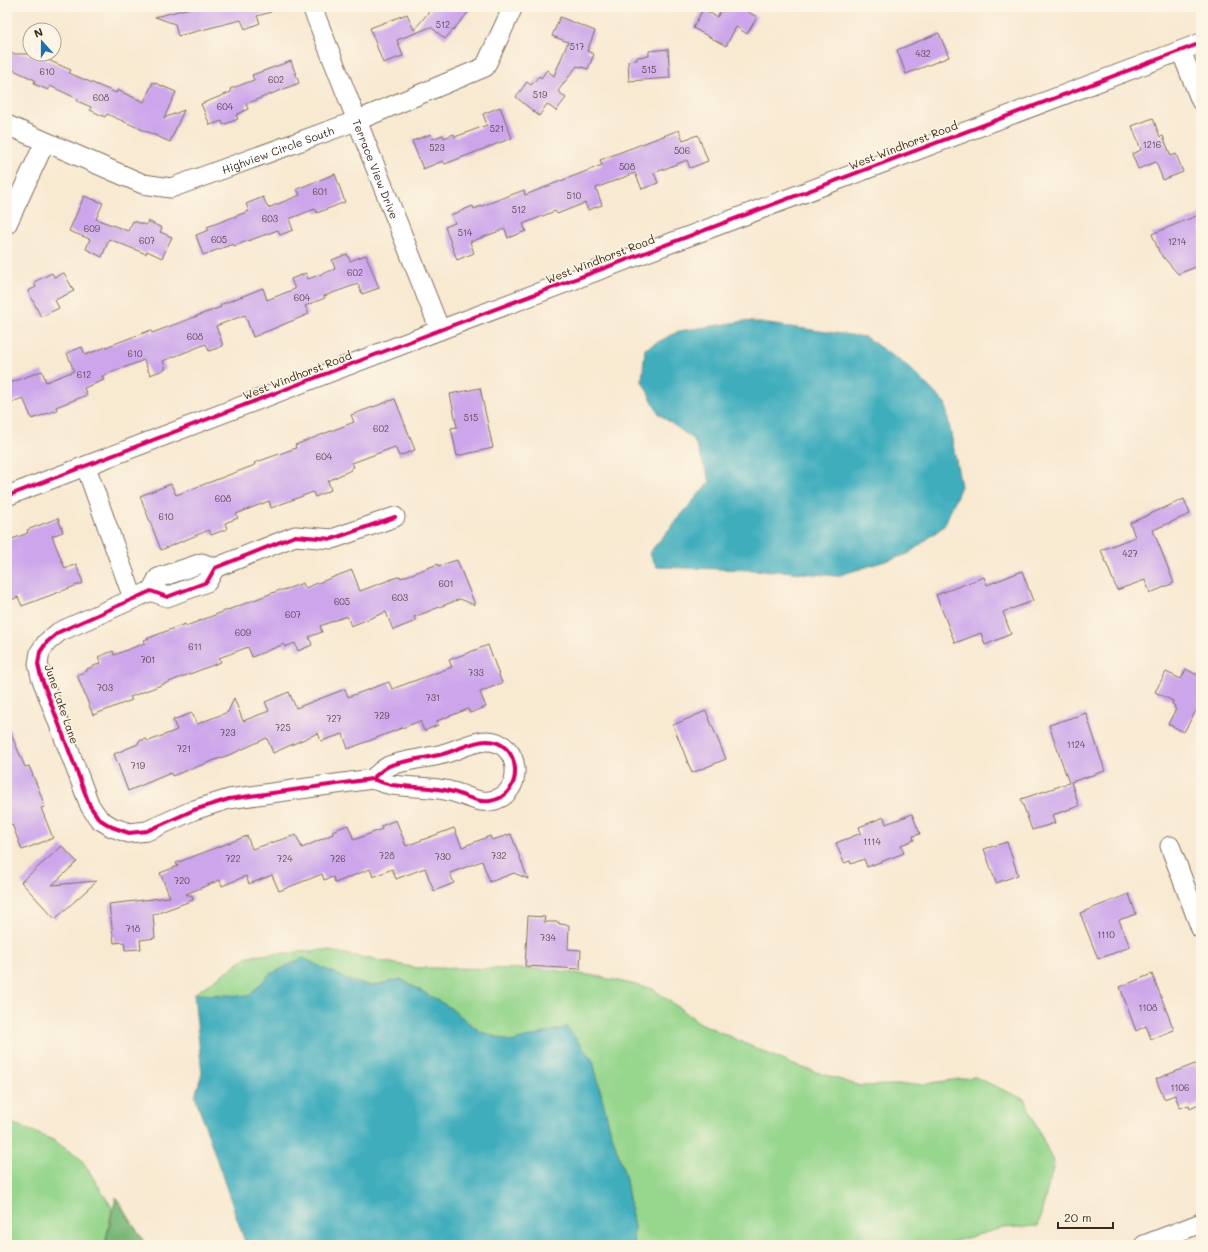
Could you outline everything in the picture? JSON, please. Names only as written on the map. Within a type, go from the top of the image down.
[{"type":"street","name":"Terrace View Drive","points":[[312,7],[440,330]]},
{"type":"street","name":"Highview Circle South","points":[[7,125],[142,184],[171,188],[356,121],[485,67],[513,7]]},
{"type":"street","name":"West Windhorst Road","points":[[7,496],[86,467],[440,330],[1201,43]]},
{"type":"street","points":[[1181,51],[1201,101]]},
{"type":"street","points":[[7,224],[45,142]]},
{"type":"street","points":[[86,467],[134,598]]},
{"type":"street","name":"June Lake Lane","points":[[372,779],[389,766],[444,754],[476,742],[487,741],[497,743],[506,748],[513,757],[516,766],[516,775],[508,792],[500,798],[491,801],[482,802],[436,787],[392,785],[372,779],[229,799],[194,810],[147,831],[129,833],[112,827],[99,819],[90,806],[41,677],[38,664],[40,652],[47,642],[59,632],[151,591],[158,578],[202,563],[215,568],[295,536],[332,539],[395,517]]},
{"type":"street","points":[[1170,846],[1201,929]]},
{"type":"street","points":[[1144,1245],[1201,1222]]},
{"type":"green space","points":[[324,950],[417,968],[544,969],[596,976],[653,989],[700,1023],[794,1065],[860,1086],[924,1084],[975,1077],[1025,1100],[1054,1164],[1038,1226],[1002,1228],[941,1245],[633,1245],[634,1227],[625,1175],[608,1122],[593,1061],[567,1028],[512,1042],[479,1031],[449,1007],[401,979],[371,986],[348,980],[303,958],[269,975],[249,996],[194,994],[249,956]]},
{"type":"green space","points":[[7,1121],[53,1140],[82,1160],[112,1208],[105,1245],[7,1245]]},
{"type":"green space","points":[[116,1197],[146,1245],[105,1245]]},
{"type":"water","points":[[745,321],[865,337],[909,367],[945,403],[961,486],[944,526],[908,554],[837,576],[780,571],[657,567],[649,553],[710,481],[694,440],[659,414],[642,381],[645,349],[679,331]]},
{"type":"water","points":[[303,958],[348,980],[371,986],[401,979],[449,1007],[479,1031],[511,1042],[567,1027],[593,1061],[608,1122],[625,1175],[634,1227],[633,1245],[246,1245],[195,1096],[202,1073],[194,994],[249,996],[269,975]]},
{"type":"building","points":[[194,7],[270,7],[271,12],[257,16],[260,23],[245,29],[241,20],[178,36],[175,24],[155,17]]},
{"type":"building","points":[[433,7],[473,7],[445,39],[431,27],[397,40],[403,56],[383,63],[370,28],[407,14],[414,30]]},
{"type":"building","points":[[723,7],[739,7],[757,17],[747,34],[736,27],[726,46],[693,28],[703,9],[717,17]]},
{"type":"building","points":[[560,17],[595,31],[587,51],[594,54],[588,69],[577,66],[558,91],[566,98],[556,111],[547,104],[539,116],[516,97],[527,82],[531,85],[539,76],[541,78],[547,70],[554,76],[568,42],[552,36]]},
{"type":"building","points":[[939,33],[949,57],[906,74],[897,50]]},
{"type":"building","points":[[668,49],[670,78],[629,81],[628,61],[637,60],[637,57],[649,56],[649,51]]},
{"type":"building","points":[[7,54],[22,54],[22,62],[52,62],[71,70],[69,73],[116,93],[117,90],[144,102],[153,82],[176,92],[164,118],[184,110],[170,142],[107,114],[105,117],[90,110],[91,107],[77,101],[78,99],[50,86],[48,90],[34,84],[35,80],[7,67]]},
{"type":"building","points":[[291,61],[299,83],[246,104],[248,109],[236,115],[238,119],[223,125],[222,121],[210,125],[201,104],[231,92],[230,89],[254,80],[252,75]]},
{"type":"building","points":[[500,107],[512,138],[445,164],[443,161],[423,169],[412,141],[431,134],[432,139],[443,135],[444,138],[454,134],[455,137],[487,125],[483,114]]},
{"type":"building","points":[[1153,118],[1160,137],[1163,136],[1171,156],[1176,154],[1183,172],[1163,180],[1156,162],[1138,169],[1132,154],[1141,150],[1132,126]]},
{"type":"building","points":[[679,130],[683,140],[698,135],[708,161],[690,168],[687,160],[654,173],[658,183],[642,189],[635,173],[596,188],[602,205],[588,210],[585,203],[557,214],[555,211],[523,224],[526,231],[508,238],[505,229],[470,242],[474,253],[457,260],[445,227],[455,223],[451,215],[473,206],[474,209],[524,190],[525,195],[602,165],[600,160]]},
{"type":"building","points":[[335,174],[345,202],[317,213],[315,209],[289,219],[293,230],[280,235],[278,230],[234,246],[233,244],[203,255],[196,235],[209,230],[207,227],[249,211],[246,204],[263,197],[268,208],[300,195],[297,189]]},
{"type":"building","points":[[84,196],[103,203],[96,219],[128,231],[133,221],[146,225],[148,221],[162,228],[160,232],[172,237],[162,258],[147,251],[146,254],[109,239],[102,257],[86,249],[90,239],[69,231]]},
{"type":"building","points":[[1201,214],[1201,265],[1178,274],[1159,252],[1152,234]]},
{"type":"building","points":[[347,254],[350,261],[366,255],[379,288],[362,294],[358,284],[324,296],[325,298],[305,306],[309,314],[253,337],[245,315],[216,326],[223,346],[209,351],[206,344],[163,361],[166,369],[150,375],[144,360],[102,376],[104,380],[84,388],[87,395],[56,407],[57,410],[32,419],[23,398],[7,404],[7,384],[42,371],[46,382],[74,371],[67,353],[82,347],[85,355],[151,330],[152,333],[221,307],[220,305],[263,288],[267,300],[295,289],[291,279],[306,273],[308,279],[335,269],[332,260]]},
{"type":"building","points":[[52,273],[54,277],[64,273],[74,291],[55,300],[59,308],[41,317],[28,291],[36,287],[34,282]]},
{"type":"building","points":[[480,388],[493,448],[457,456],[451,428],[457,427],[450,394]]},
{"type":"building","points":[[395,399],[415,450],[399,456],[395,447],[352,463],[354,467],[351,468],[351,470],[328,481],[331,490],[315,497],[313,492],[271,508],[269,501],[236,514],[238,518],[225,523],[227,529],[211,535],[209,530],[161,550],[140,496],[171,484],[176,495],[255,465],[254,463],[296,448],[295,445],[354,422],[351,415]]},
{"type":"building","points":[[1184,499],[1190,514],[1153,530],[1174,583],[1150,593],[1145,580],[1117,590],[1101,550],[1135,537],[1130,523]]},
{"type":"building","points":[[58,518],[63,532],[52,536],[65,569],[76,564],[83,583],[22,606],[18,597],[7,602],[7,541],[28,533],[27,530]]},
{"type":"building","points":[[457,560],[475,605],[460,599],[414,617],[416,621],[393,630],[386,612],[351,626],[347,616],[320,626],[322,632],[309,637],[312,645],[298,651],[295,643],[285,647],[284,644],[252,657],[248,647],[219,658],[221,662],[130,697],[132,700],[93,715],[77,675],[101,663],[98,657],[113,651],[114,655],[145,643],[144,640],[169,630],[185,624],[186,626],[280,590],[303,583],[305,588],[352,570],[360,591],[400,576],[401,578],[438,564],[438,566]]},
{"type":"building","points":[[1022,571],[1033,601],[1003,612],[1011,634],[985,645],[981,633],[955,643],[936,595],[984,577],[987,585]]},
{"type":"building","points":[[488,645],[502,683],[480,692],[486,707],[470,713],[468,709],[437,721],[438,725],[424,731],[420,721],[348,749],[343,734],[321,741],[318,733],[273,753],[267,738],[234,753],[172,776],[171,773],[128,791],[114,754],[138,744],[139,741],[145,739],[149,741],[177,730],[173,720],[192,713],[197,724],[228,712],[234,698],[243,721],[269,711],[265,702],[289,692],[296,708],[345,689],[348,697],[389,682],[392,689],[452,667],[449,660]]},
{"type":"building","points":[[1186,669],[1201,677],[1201,702],[1184,732],[1168,724],[1176,709],[1172,704],[1173,701],[1155,692],[1166,672],[1181,679]]},
{"type":"building","points":[[706,711],[726,759],[692,773],[673,725]]},
{"type":"building","points":[[1086,713],[1105,771],[1071,782],[1079,806],[1052,815],[1055,823],[1032,830],[1021,799],[1069,783],[1049,725]]},
{"type":"building","points":[[7,724],[25,767],[29,766],[39,790],[45,807],[41,808],[53,838],[22,850],[12,824],[7,826]]},
{"type":"building","points":[[912,814],[920,834],[913,836],[914,840],[901,845],[904,853],[867,867],[864,859],[851,864],[850,861],[844,863],[836,843],[861,833],[859,827],[884,817],[886,824]]},
{"type":"building","points":[[396,820],[406,846],[454,828],[462,847],[490,836],[492,840],[511,834],[528,879],[514,873],[490,882],[482,861],[450,873],[454,883],[434,891],[425,868],[396,879],[392,869],[373,877],[370,869],[335,883],[333,877],[324,880],[322,874],[279,891],[272,875],[249,884],[246,876],[222,886],[220,880],[186,894],[192,895],[193,900],[153,915],[155,938],[140,940],[141,949],[125,950],[124,942],[114,943],[109,904],[170,897],[160,873],[178,866],[176,863],[247,836],[252,849],[296,835],[302,848],[333,834],[332,831],[348,825],[354,840],[382,829],[381,826]]},
{"type":"building","points":[[1007,842],[1018,875],[996,883],[984,849]]},
{"type":"building","points":[[62,846],[77,862],[52,885],[97,881],[55,919],[21,882]]},
{"type":"building","points":[[1129,894],[1136,914],[1119,920],[1130,947],[1098,959],[1080,913]]},
{"type":"building","points":[[528,916],[545,917],[544,922],[559,922],[559,924],[569,925],[568,949],[581,950],[580,969],[525,966]]},
{"type":"building","points":[[1152,974],[1174,1030],[1151,1039],[1146,1026],[1136,1031],[1120,987]]},
{"type":"building","points":[[1195,1064],[1201,1078],[1201,1103],[1190,1108],[1189,1105],[1180,1108],[1175,1095],[1164,1099],[1156,1079]]},
{"type":"cycle path","points":[[7,496],[440,330],[1201,43]]},
{"type":"cycle path","points":[[372,779],[394,764],[451,752],[481,741],[498,743],[507,749],[513,758],[515,769],[514,780],[510,789],[502,797],[490,801],[476,800],[445,790],[392,785],[372,779],[229,799],[194,810],[147,831],[129,833],[112,827],[99,819],[90,806],[41,677],[38,664],[40,652],[47,642],[59,632],[151,591],[167,597],[207,582],[215,568],[295,536],[332,539],[395,517]]}]
